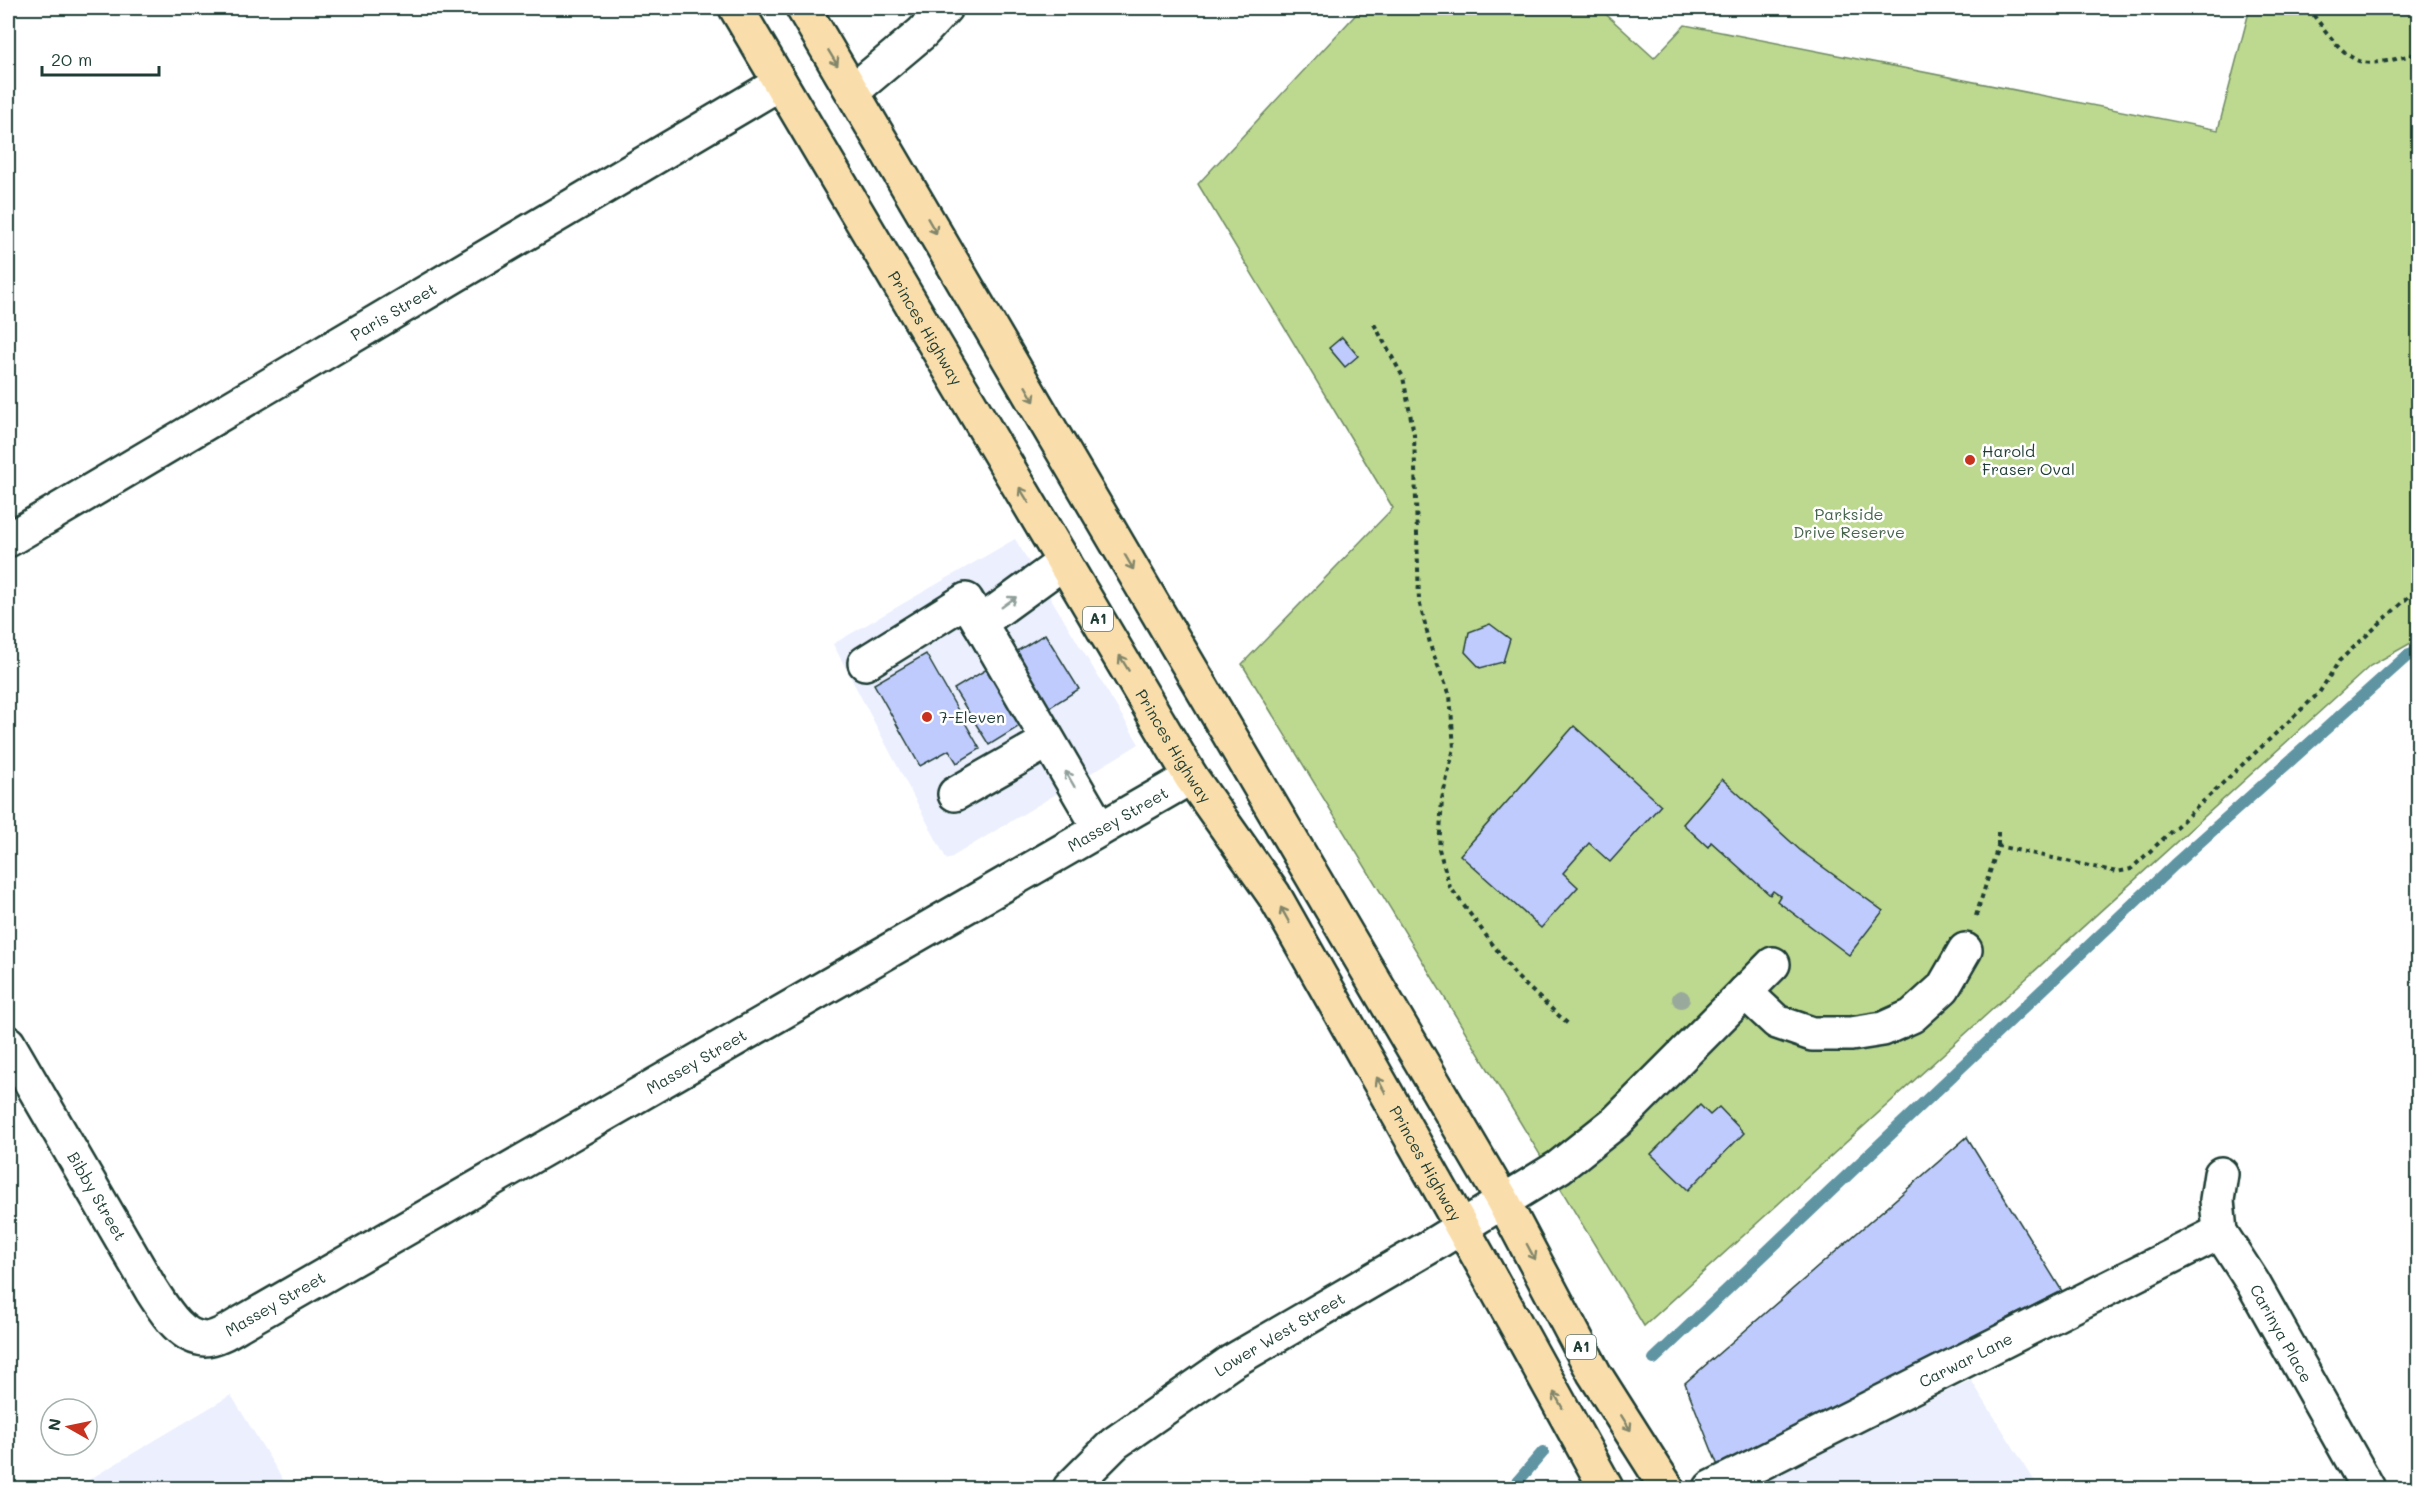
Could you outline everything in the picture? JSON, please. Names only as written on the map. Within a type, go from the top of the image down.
[{"type":"highway","name":"Princes Highway","points":[[736,8],[1191,777],[1274,895],[1462,1227],[1606,1488]]},
{"type":"highway","name":"A1","points":[[803,8],[1503,1201],[1594,1373],[1667,1488]]},
{"type":"street","points":[[853,91],[922,33],[945,8]]},
{"type":"street","name":"Paris Street","points":[[8,540],[780,83]]},
{"type":"street","points":[[980,623],[1064,562]]},
{"type":"street","points":[[865,663],[966,600],[1100,830]]},
{"type":"street","points":[[955,794],[1048,741]]},
{"type":"street","name":"Massey Street","points":[[198,1337],[206,1339],[213,1337],[240,1324],[1191,777]]},
{"type":"street","points":[[1745,992],[1777,1022],[1812,1034],[1851,1034],[1882,1029],[1912,1016],[1943,988],[1965,950]]},
{"type":"street","name":"Lower West Street","points":[[1070,1488],[1115,1443],[1230,1362],[1462,1227],[1559,1167],[1617,1121],[1773,964]]},
{"type":"street","name":"Bibby Street","points":[[8,1042],[152,1291],[178,1326],[198,1337]]},
{"type":"street","name":"Carinya Place","points":[[2221,1174],[2217,1200],[2220,1232],[2253,1283],[2368,1488]]},
{"type":"street","name":"Carwar Lane","points":[[1711,1488],[2220,1232]]},
{"type":"path","points":[[2308,8],[2340,48],[2363,63],[2418,54]]},
{"type":"path","points":[[1374,324],[1403,377],[1414,434],[1419,601],[1432,651],[1450,695],[1454,748],[1442,799],[1439,849],[1450,887],[1517,977],[1568,1024]]},
{"type":"path","points":[[1998,846],[2117,872],[2131,869],[2319,693],[2339,661],[2418,588]]},
{"type":"path","points":[[1965,950],[1998,846],[1998,832]]},
{"type":"shaded area","name":"7-Eleven","points":[[1015,539],[1139,744],[947,860],[833,644]]},
{"type":"shaded area","points":[[1971,1380],[2039,1488],[1745,1488]]},
{"type":"shaded area","points":[[231,1395],[288,1488],[75,1488]]},
{"type":"green space","name":"Parkside Drive Reserve","points":[[1362,8],[1599,8],[1654,58],[1685,25],[2218,130],[2250,8],[2418,8],[2418,639],[2370,666],[1644,1326],[1242,664],[1393,508],[1198,184]]},
{"type":"building","points":[[1342,337],[1358,356],[1345,367],[1329,348]]},
{"type":"building","points":[[1490,624],[1510,639],[1503,662],[1480,668],[1465,652],[1469,632]]},
{"type":"building","name":"7-Eleven","points":[[1045,634],[1079,689],[989,745],[954,689]]},
{"type":"building","name":"7-Eleven","points":[[926,654],[980,749],[957,763],[949,750],[920,766],[874,684]]},
{"type":"building","points":[[1574,726],[1661,805],[1610,862],[1589,843],[1563,873],[1578,887],[1541,928],[1460,855]]},
{"type":"building","points":[[1722,779],[1801,851],[1883,911],[1849,955],[1777,901],[1780,896],[1773,891],[1770,895],[1711,842],[1708,847],[1683,824]]},
{"type":"building","points":[[1700,1105],[1710,1115],[1719,1107],[1744,1133],[1688,1190],[1651,1154]]},
{"type":"building","points":[[1967,1137],[2062,1291],[1718,1466],[1685,1383]]},
{"type":"waterway","points":[[1654,1359],[2174,865],[2407,656],[2418,652]]},
{"type":"waterway","points":[[1512,1488],[1543,1452]]},
{"type":"place","name":"Harold Fraser Oval","points":[[1970,460]]},
{"type":"place","name":"7-Eleven","points":[[927,717]]}]
